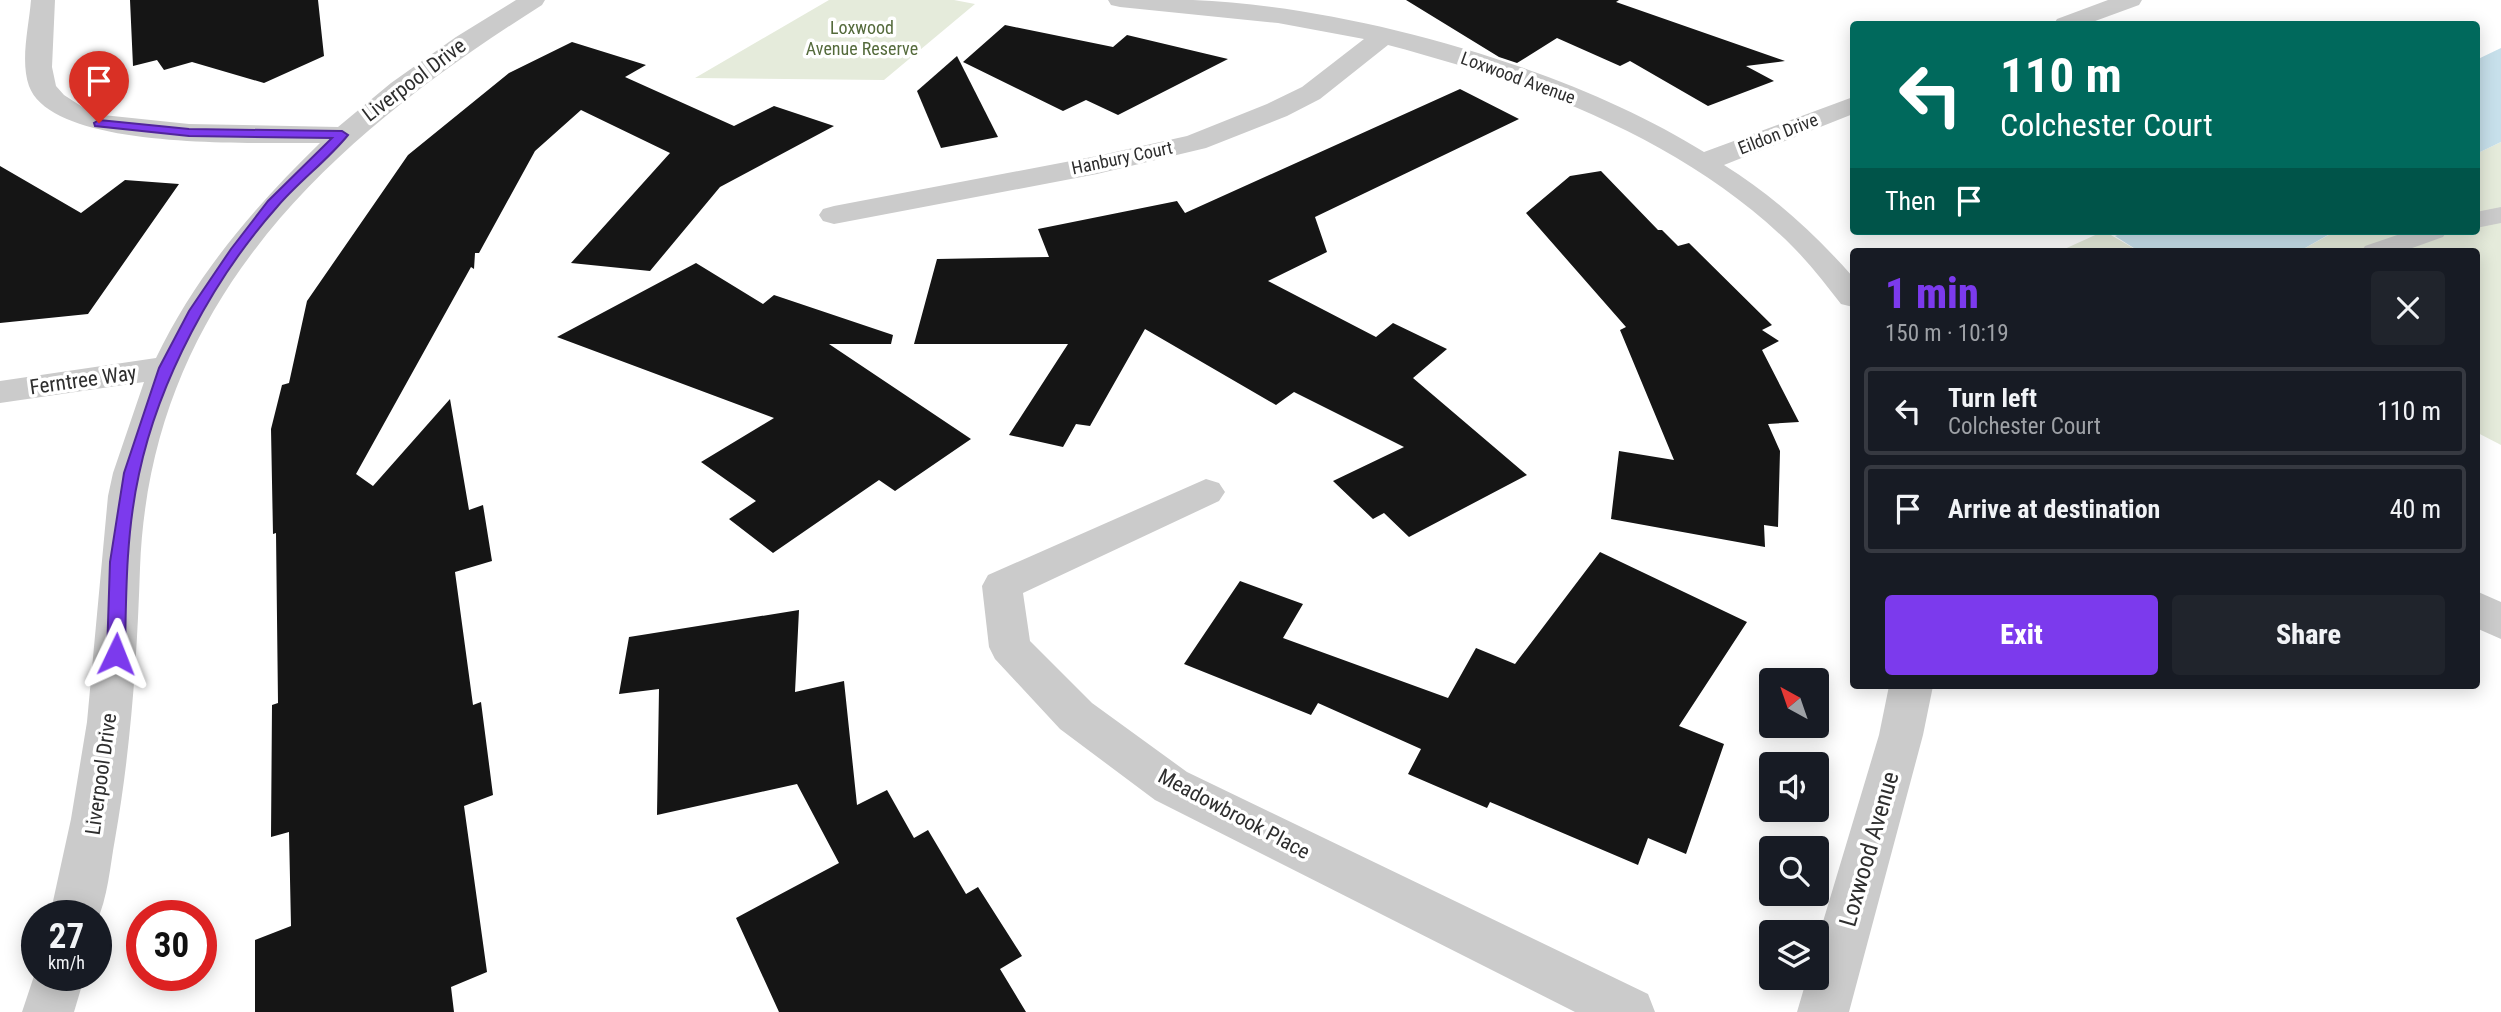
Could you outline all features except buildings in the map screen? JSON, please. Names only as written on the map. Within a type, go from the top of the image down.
[{"type":"street","points":[[43,0],[39,67],[43,87],[54,101],[74,114],[99,123],[189,132],[342,135]]},
{"type":"street","name":"Liverpool Drive","points":[[78,900],[93,836],[108,745],[116,654],[118,562],[132,473],[166,368],[196,311],[235,251],[272,204],[342,135],[434,61],[533,0]]},
{"type":"street","name":"Loxwood Avenue","points":[[1121,0],[1223,9],[1384,36],[1451,53],[1567,94],[1703,163],[1755,199],[1805,241],[1835,271],[1850,293]]},
{"type":"street","points":[[1301,20],[1320,0]]},
{"type":"street","points":[[2069,14],[2130,0]]},
{"type":"street","name":"Hanbury Court","points":[[834,215],[1120,160],[1196,142],[1277,110],[1311,93],[1384,36]]},
{"type":"street","name":"Eildon Drive","points":[[1703,163],[1850,106]]},
{"type":"street","name":"Ferntree Way","points":[[0,392],[166,368]]},
{"type":"street","name":"Meadowbrook Place","points":[[1206,492],[1002,586],[1010,647],[1076,716],[1171,786],[1629,1012]]},
{"type":"street","points":[[2480,610],[2501,623]]},
{"type":"street","name":"Loxwood Avenue","points":[[1823,1012],[1901,735],[1910,689]]},
{"type":"street","points":[[48,1012],[54,991]]},
{"type":"lane","points":[[2480,219],[2501,215]]},
{"type":"lane","points":[[2386,248],[2423,235]]},
{"type":"green space","name":"Loxwood Avenue Reserve","points":[[829,0],[954,0],[975,4],[884,80],[695,78]]},
{"type":"green space","points":[[2501,142],[2501,445],[2480,434],[2480,248],[2305,248],[2329,235],[2480,235],[2480,152]]},
{"type":"green space","points":[[2095,235],[2111,235],[2133,248],[2067,248]]},
{"type":"water","points":[[2501,48],[2501,142],[2480,152],[2480,58]]},
{"type":"water","points":[[2328,235],[2305,248],[2134,248],[2115,236]]},
{"type":"route","points":[[99,123],[189,132],[342,135],[272,204],[235,251],[196,311],[166,368],[132,473],[118,562],[116,654]]}]
